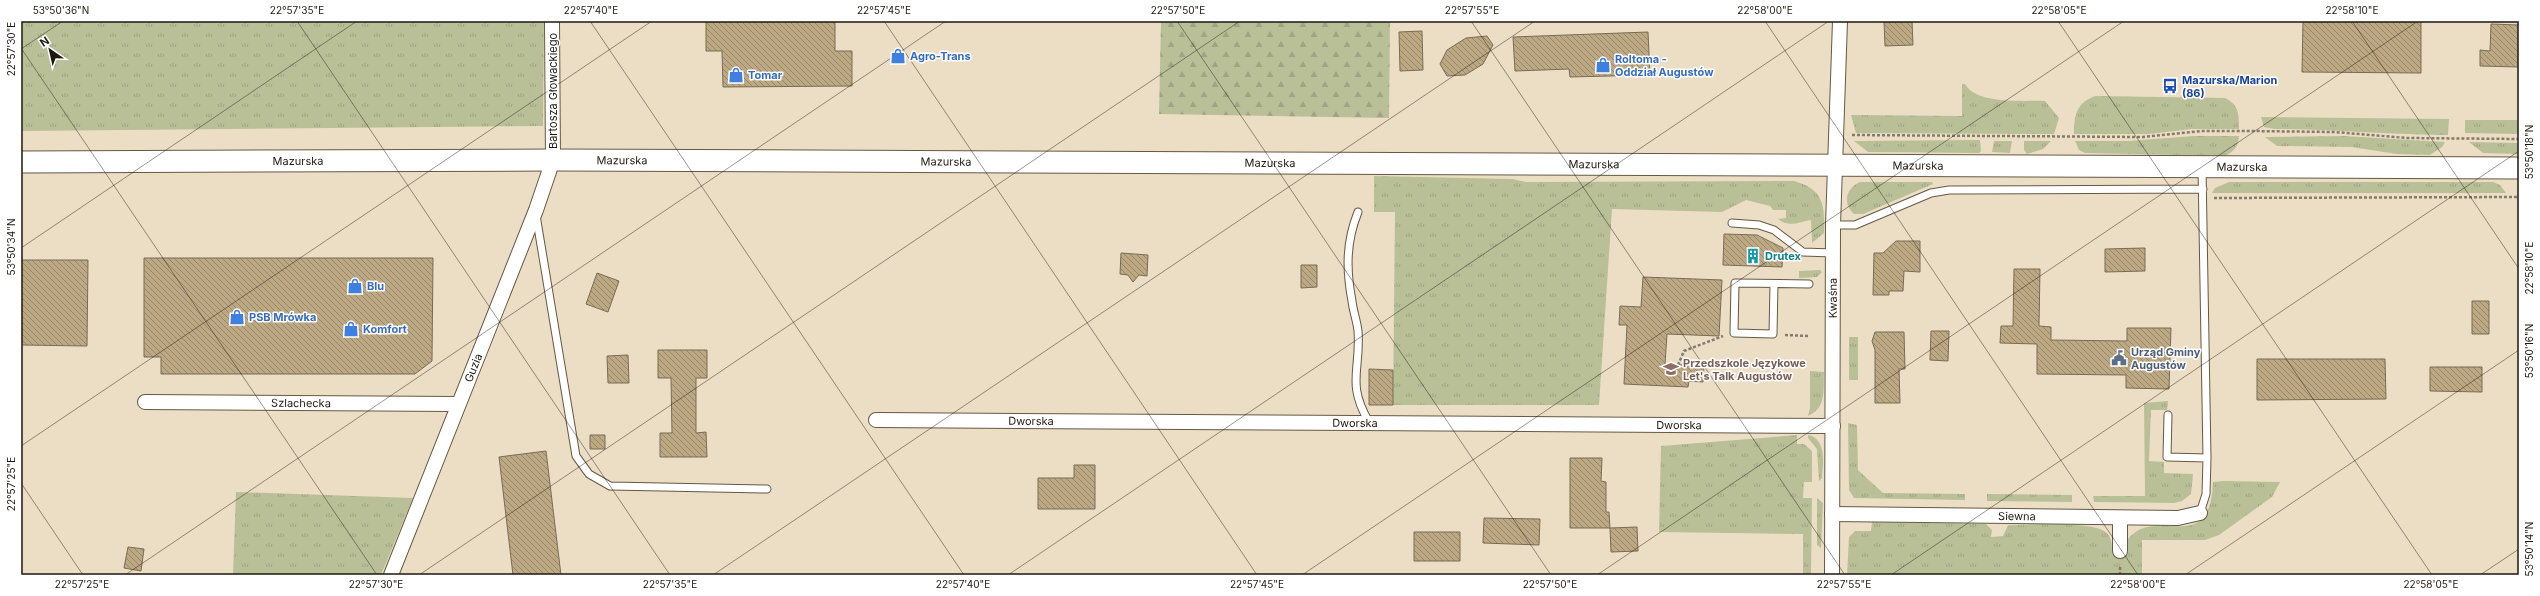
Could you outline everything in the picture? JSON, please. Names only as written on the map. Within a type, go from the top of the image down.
[{"type":"main road","name":"Mazurska","points":[[21,162],[553,160],[2202,168],[2519,168]]},
{"type":"street","name":"Bartosza Głowackiego","points":[[552,21],[553,160]]},
{"type":"street","name":"Kwaśna","points":[[1832,575],[1833,225],[1840,21]]},
{"type":"street","name":"Guzia","points":[[391,575],[457,404],[536,210],[553,160]]},
{"type":"street","name":"Szlachecka","points":[[145,402],[457,404]]},
{"type":"street","name":"Dworska","points":[[876,420],[1833,426]]},
{"type":"street","name":"Siewna","points":[[1832,514],[2178,518],[2200,513]]},
{"type":"street","points":[[2120,518],[2120,551]]},
{"type":"lane","points":[[2200,513],[2206,494],[2207,458],[2204,198],[2202,168]]},
{"type":"lane","points":[[1833,225],[1855,225],[1931,193],[1949,190],[2203,189]]},
{"type":"lane","points":[[536,210],[576,456],[589,474],[610,486],[767,489]]},
{"type":"lane","points":[[1358,212],[1349,234],[1348,266],[1358,331],[1354,378],[1359,405],[1369,422]]},
{"type":"lane","points":[[1732,223],[1760,225],[1774,230],[1803,252],[1833,253]]},
{"type":"lane","points":[[1774,284],[1773,334],[1734,333],[1735,283],[1809,284]]},
{"type":"lane","points":[[2168,415],[2167,457],[2207,458]]},
{"type":"path","points":[[1837,135],[2135,137],[2201,131],[2249,131],[2335,132],[2407,138],[2519,139]]},
{"type":"path","points":[[2204,198],[2519,197]]},
{"type":"path","points":[[1678,365],[1684,351],[1727,334],[1726,332]]},
{"type":"green space","points":[[21,21],[544,21],[543,126],[21,131]]},
{"type":"green space","points":[[1161,21],[1390,21],[1389,118],[1159,114]]},
{"type":"green space","points":[[1962,84],[1965,84],[1971,91],[1979,95],[1990,98],[2013,101],[2045,101],[2059,118],[2054,134],[1856,133],[1851,115],[1962,116]]},
{"type":"green space","points":[[2095,96],[2225,98],[2236,107],[2239,119],[2239,129],[2192,129],[2149,134],[2074,134],[2077,111],[2084,102]]},
{"type":"green space","points":[[2261,117],[2449,119],[2448,135],[2274,129],[2264,127]]},
{"type":"green space","points":[[2465,120],[2519,120],[2519,134],[2465,133]]},
{"type":"green space","points":[[2194,136],[2239,136],[2238,143],[2235,148],[2225,156],[2085,153],[2079,150],[2075,141],[2128,141]]},
{"type":"green space","points":[[2344,136],[2445,142],[2442,147],[2430,155],[2397,154],[2351,147],[2277,146],[2265,137]]},
{"type":"green space","points":[[1980,140],[1981,151],[1979,153],[1868,152],[1854,141]]},
{"type":"green space","points":[[1994,141],[2012,141],[2010,153],[1992,152]]},
{"type":"green space","points":[[2024,141],[2051,141],[2043,149],[2027,154],[2024,150]]},
{"type":"green space","points":[[2469,142],[2519,143],[2519,154],[2483,153]]},
{"type":"green space","points":[[1374,176],[1512,179],[1526,182],[1794,181],[1804,184],[1817,194],[1821,200],[1824,215],[1824,233],[1812,243],[1811,220],[1794,224],[1782,222],[1778,219],[1786,218],[1786,210],[1773,210],[1770,206],[1746,200],[1722,212],[1612,209],[1599,405],[1393,405],[1395,212],[1374,212]]},
{"type":"green space","points":[[1860,182],[1932,182],[1933,184],[1863,214],[1854,214],[1848,205],[1847,196],[1851,188]]},
{"type":"green space","points":[[2229,182],[2493,182],[2500,185],[2506,193],[2212,193],[2215,188]]},
{"type":"green space","points":[[1820,270],[1822,272],[1817,277],[1799,278],[1799,271]]},
{"type":"green space","points":[[1849,337],[1858,337],[1858,380],[1849,380]]},
{"type":"green space","points":[[1810,371],[1824,372],[1824,391],[1818,408],[1814,413],[1808,416],[1810,408]]},
{"type":"green space","points":[[2168,401],[2167,410],[2151,410],[2149,461],[2164,462],[2164,473],[2193,474],[2191,494],[2182,501],[2174,503],[2094,502],[2093,496],[2145,496],[2144,403]]},
{"type":"green space","points":[[1848,423],[1857,425],[1858,470],[1883,493],[1965,494],[1965,500],[1854,498],[1849,490]]},
{"type":"green space","points":[[1797,435],[1797,444],[1804,444],[1812,451],[1812,482],[1804,482],[1803,498],[1812,498],[1811,575],[1803,575],[1803,534],[1659,532],[1661,446]]},
{"type":"green space","points":[[1808,435],[1814,437],[1821,446],[1823,466],[1822,478],[1819,481],[1817,449],[1808,438]]},
{"type":"green space","points":[[2213,482],[2280,482],[2272,497],[2219,535],[2205,540],[2142,540],[2142,575],[1847,575],[1849,537],[1855,531],[1871,531],[1872,522],[1986,524],[1992,530],[1991,537],[2003,536],[2008,525],[2058,524],[2085,526],[2096,528],[2107,533],[2111,540],[2112,552],[2128,552],[2128,539],[2140,530],[2153,526],[2192,525],[2202,518],[2210,505]]},
{"type":"green space","points":[[236,492],[413,498],[381,575],[233,575]]},
{"type":"green space","points":[[1987,494],[2072,495],[2072,502],[1987,501]]},
{"type":"green space","points":[[1817,498],[1823,503],[1821,548],[1817,545]]},
{"type":"building","points":[[706,21],[835,21],[835,51],[852,51],[852,86],[723,87],[722,51],[706,51]]},
{"type":"building","points":[[1912,21],[1913,45],[1885,46],[1884,22]]},
{"type":"building","points":[[2303,21],[2421,21],[2421,73],[2302,72]]},
{"type":"building","points":[[2491,24],[2519,25],[2519,67],[2480,66],[2480,50],[2490,51]]},
{"type":"building","points":[[1422,31],[1423,70],[1400,71],[1399,32]]},
{"type":"building","points":[[1648,32],[1650,75],[1570,77],[1569,69],[1515,71],[1513,37]]},
{"type":"building","points":[[1487,36],[1493,45],[1483,64],[1465,75],[1447,76],[1440,64],[1447,50],[1466,38]]},
{"type":"building","name":"Drutex","points":[[1724,234],[1757,235],[1783,248],[1782,267],[1723,265]]},
{"type":"building","points":[[1896,241],[1920,241],[1920,272],[1904,271],[1903,291],[1889,291],[1889,295],[1873,295],[1874,253],[1883,253]]},
{"type":"building","points":[[2145,248],[2145,271],[2105,272],[2105,249]]},
{"type":"building","points":[[1121,253],[1148,255],[1147,276],[1139,275],[1133,282],[1128,275],[1120,274]]},
{"type":"building","points":[[144,258],[433,258],[432,361],[415,374],[161,374],[161,357],[144,357]]},
{"type":"building","points":[[21,260],[88,260],[87,346],[21,345]]},
{"type":"building","points":[[1301,265],[1317,265],[1317,287],[1301,288]]},
{"type":"building","points":[[2014,269],[2040,269],[2039,326],[2051,327],[2051,340],[2127,341],[2127,328],[2171,328],[2169,389],[2126,388],[2126,375],[2037,374],[2037,344],[2000,343],[2001,326],[2013,326]]},
{"type":"building","points":[[597,273],[619,281],[608,312],[586,304]]},
{"type":"building","points":[[1643,277],[1722,280],[1719,336],[1667,334],[1665,364],[1704,366],[1703,382],[1689,381],[1688,387],[1624,384],[1627,325],[1619,325],[1620,306],[1641,307]]},
{"type":"building","points":[[2472,301],[2489,301],[2489,334],[2472,334]]},
{"type":"building","points":[[1931,331],[1949,331],[1948,361],[1930,360]]},
{"type":"building","points":[[1875,332],[1904,332],[1905,369],[1899,369],[1900,403],[1875,403],[1875,350],[1872,341]]},
{"type":"building","points":[[658,350],[707,350],[707,378],[696,378],[696,433],[706,432],[707,457],[660,457],[660,433],[672,433],[671,378],[658,378]]},
{"type":"building","points":[[628,355],[629,383],[608,383],[607,356]]},
{"type":"building","points":[[2257,359],[2385,359],[2386,399],[2257,400]]},
{"type":"building","points":[[2430,367],[2482,367],[2482,392],[2430,391]]},
{"type":"building","points":[[1369,369],[1393,370],[1393,405],[1369,405]]},
{"type":"building","points":[[590,435],[605,435],[605,449],[590,449]]},
{"type":"building","points":[[546,451],[561,575],[513,575],[499,457]]},
{"type":"building","points":[[1570,458],[1602,458],[1601,481],[1606,482],[1606,512],[1609,512],[1610,528],[1570,528]]},
{"type":"building","points":[[1074,465],[1095,465],[1095,509],[1038,509],[1038,478],[1074,478]]},
{"type":"building","points":[[1484,518],[1540,519],[1539,545],[1483,543]]},
{"type":"building","points":[[1637,527],[1638,551],[1611,552],[1610,528]]},
{"type":"building","points":[[1414,532],[1460,532],[1460,561],[1414,561]]},
{"type":"building","points":[[128,547],[144,549],[141,571],[124,568]]},
{"type":"place","name":"Agro-Trans","points":[[898,56]]},
{"type":"place","name":"Roltoma - Oddział Augustów","points":[[1603,65]]},
{"type":"place","name":"Tomar","points":[[736,75]]},
{"type":"place","name":"Mazurska/Marion (86)","points":[[2170,86]]},
{"type":"place","name":"Drutex","points":[[1753,256]]},
{"type":"place","name":"Blu","points":[[355,286]]},
{"type":"place","name":"PSB Mrówka","points":[[237,317]]},
{"type":"place","name":"Komfort","points":[[351,329]]},
{"type":"place","name":"Urząd Gminy Augustów","points":[[2119,358]]},
{"type":"place","name":"Przedszkole Językowe Let's Talk Augustów","points":[[1671,369]]}]
